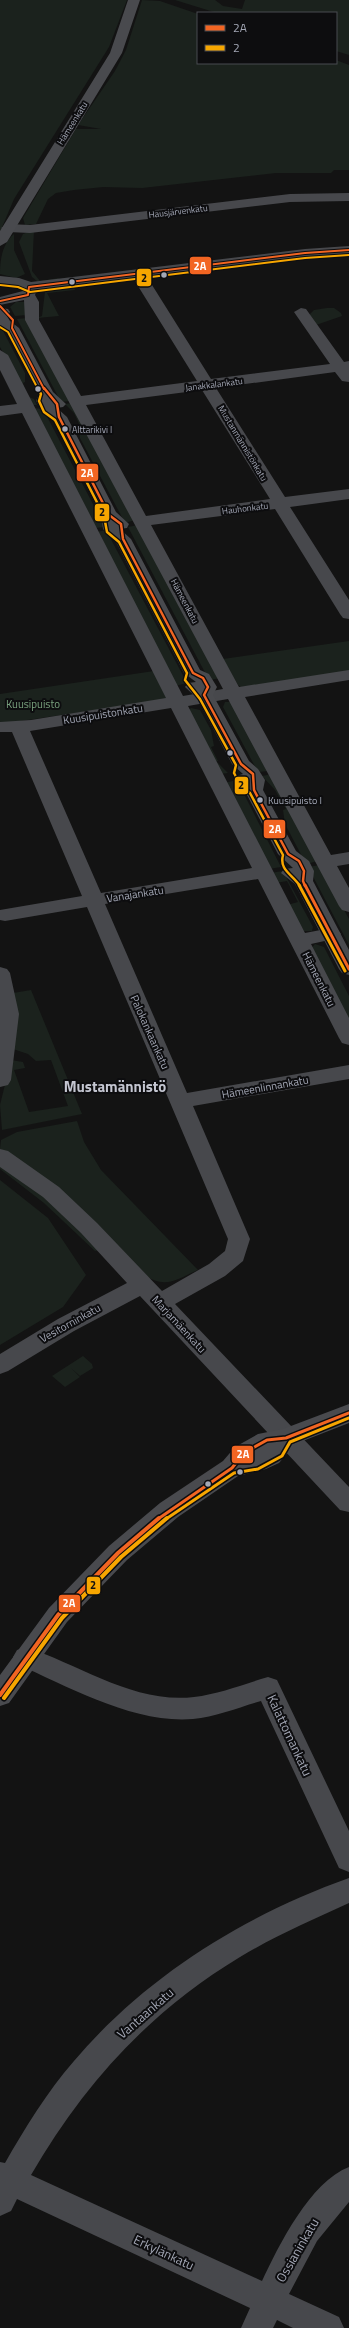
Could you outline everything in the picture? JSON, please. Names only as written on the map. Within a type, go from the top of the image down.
[{"type":"main road","name":"Hämeenkatu","points":[[0,242],[116,53],[134,0]]},
{"type":"main road","points":[[1,306],[0,316],[4,324],[12,328],[47,394],[44,401],[48,409],[59,417],[109,515],[108,523],[112,532],[123,539],[194,673],[190,680],[192,685],[205,697],[241,764],[239,772],[244,782],[254,790],[288,854],[286,863],[292,873],[303,881],[349,969]]},
{"type":"main road","points":[[0,1695],[26,1657],[58,1615],[118,1553],[169,1510],[232,1468],[256,1464],[279,1452],[286,1438],[349,1413]]},
{"type":"street","name":"Hausjärvenkatu","points":[[8,228],[30,229],[290,198],[349,197]]},
{"type":"street","points":[[1,306],[28,291],[137,273],[305,253],[349,250]]},
{"type":"street","name":"Mustanmännistönkatu","points":[[137,273],[349,614]]},
{"type":"street","points":[[0,280],[19,282],[28,291]]},
{"type":"street","name":"Hämeenkatu","points":[[28,291],[32,302],[32,320],[78,401],[349,906]]},
{"type":"street","points":[[300,312],[345,367],[349,380]]},
{"type":"street","name":"Hämeenkatu","points":[[0,355],[349,1038]]},
{"type":"street","name":"Janakkalankatu","points":[[78,401],[345,367]]},
{"type":"street","points":[[0,411],[26,408]]},
{"type":"street","name":"Hauhonkatu","points":[[142,521],[349,494]]},
{"type":"street","points":[[205,697],[235,694],[349,675]]},
{"type":"street","name":"Kuusipuistonkatu","points":[[10,727],[205,697]]},
{"type":"street","name":"Palokankaankatu","points":[[10,727],[93,900],[239,1239],[235,1255],[217,1270],[158,1303]]},
{"type":"street","points":[[325,862],[349,858]]},
{"type":"street","name":"Vanajankatu","points":[[5,915],[264,872]]},
{"type":"street","name":"Hämeenkatu","points":[[300,940],[331,934]]},
{"type":"street","points":[[0,972],[9,1001],[10,1021],[0,1080]]},
{"type":"street","name":"Hämeenlinnankatu","points":[[180,1101],[349,1072]]},
{"type":"street","name":"Marjamäenkatu","points":[[0,1156],[51,1192],[89,1228],[286,1438],[349,1502]]},
{"type":"street","name":"Vesitorninkatu","points":[[0,1365],[66,1324],[142,1285]]},
{"type":"street","name":"Kalattomankatu","points":[[26,1657],[112,1692],[162,1708],[195,1708],[268,1688],[349,1860]]},
{"type":"street","name":"Vantaankatu","points":[[4,2186],[52,2114],[75,2084],[136,2018],[213,1958],[268,1926],[349,1890]]},
{"type":"street","name":"Ossianinkatu","points":[[256,2328],[293,2252],[316,2217],[349,2181]]},
{"type":"street","name":"Erkylänkatu","points":[[4,2186],[328,2328]]},
{"type":"green space","points":[[0,0],[127,0],[109,47],[14,199],[0,232]]},
{"type":"green space","points":[[142,0],[160,1],[197,14],[197,64],[337,64],[337,60],[349,65],[349,170],[334,170],[331,173],[276,173],[142,188],[103,187],[56,193],[48,199],[36,224],[25,225],[23,218],[76,129],[101,129],[78,125],[115,71],[126,50]]},
{"type":"green space","points":[[175,0],[215,0],[223,6],[242,9],[245,0],[349,0],[349,55],[337,51],[337,12],[214,12]]},
{"type":"green space","points":[[34,230],[32,271],[40,281],[37,281],[32,277],[19,242],[23,234]]},
{"type":"green space","points":[[14,234],[14,250],[25,274],[16,278],[0,274],[0,263],[4,247]]},
{"type":"green space","points":[[59,278],[57,281],[40,281]]},
{"type":"green space","points":[[74,287],[75,290],[47,293],[59,316],[37,318],[42,316],[45,292]]},
{"type":"green space","points":[[16,302],[25,302],[27,315],[15,316],[10,307]]},
{"type":"green space","points":[[334,308],[341,313],[342,316],[316,325],[308,316],[314,310]]},
{"type":"green space","points":[[27,318],[70,401],[61,402],[17,319]]},
{"type":"green space","points":[[0,325],[25,373],[25,382],[23,383],[27,396],[0,347]]},
{"type":"green space","points":[[27,396],[34,399],[37,405],[32,405]]},
{"type":"green space","points":[[72,403],[135,520],[125,523],[80,438],[79,428],[81,428],[74,413],[65,404]]},
{"type":"green space","points":[[33,408],[43,409],[105,527],[95,528]]},
{"type":"green space","points":[[138,525],[221,678],[209,680],[128,527]]},
{"type":"green space","points":[[106,530],[187,683],[175,686],[97,532]]},
{"type":"green space","points":[[349,641],[349,672],[241,687],[238,685],[223,659]]},
{"type":"green space","name":"Kuusipuisto","points":[[154,671],[167,697],[164,700],[0,724],[0,694]]},
{"type":"green space","points":[[225,702],[231,702],[269,771],[258,772],[223,707]]},
{"type":"green space","points":[[191,708],[200,710],[211,730],[214,746],[211,747],[218,761],[216,761],[228,773],[220,774],[189,710]]},
{"type":"green space","points":[[272,774],[318,861],[306,864],[285,824],[283,810],[286,809],[275,790],[262,776]]},
{"type":"green space","points":[[237,780],[281,867],[269,869],[224,783]]},
{"type":"green space","points":[[320,865],[349,919],[349,945],[308,867]]},
{"type":"green space","points":[[283,871],[313,927],[312,931],[304,931],[287,905],[298,902],[287,881],[276,883],[270,873]]},
{"type":"green space","points":[[315,944],[324,947],[349,996],[349,1023],[311,949]]},
{"type":"green space","points":[[31,990],[82,1114],[2,1130],[0,1105],[11,1060],[23,1062],[25,1068],[14,1070],[29,1112],[68,1106],[51,1060],[36,1061],[28,1054],[13,1049],[13,993]]},
{"type":"green space","points":[[77,1121],[84,1142],[101,1170],[198,1270],[171,1282],[158,1282],[144,1275],[14,1157],[0,1149],[1,1140],[17,1132]]},
{"type":"green space","points":[[0,1163],[32,1186],[99,1250],[95,1251],[44,1203],[0,1169]]},
{"type":"green space","points":[[0,1180],[48,1218],[86,1275],[63,1307],[0,1345]]},
{"type":"green space","points":[[83,1356],[92,1364],[93,1368],[80,1376],[71,1368],[80,1377],[65,1387],[52,1376]]},
{"type":"transit line","name":"2A","points":[[0,301],[28,295],[29,287],[305,253],[349,250]]},
{"type":"transit line","name":"2","points":[[0,285],[18,287],[30,292],[305,258],[349,255]]},
{"type":"transit line","name":"2A","points":[[0,306],[13,320],[12,328],[47,394],[57,404],[59,417],[109,515],[121,524],[123,539],[193,673],[203,678],[208,687],[204,695],[241,764],[249,769],[253,774],[255,781],[254,790],[288,854],[299,861],[304,871],[303,881],[349,969]]},
{"type":"transit line","name":"2","points":[[0,327],[8,332],[41,394],[39,401],[44,412],[55,420],[104,516],[107,532],[119,542],[187,673],[185,680],[191,690],[200,699],[236,765],[234,773],[240,784],[250,793],[283,855],[281,863],[283,868],[299,884],[345,971]]},
{"type":"transit line","name":"2A","points":[[0,1695],[58,1615],[118,1553],[169,1510],[232,1468],[244,1453],[267,1440],[286,1438],[349,1413]]},
{"type":"transit line","name":"2","points":[[4,1698],[62,1618],[121,1557],[172,1514],[234,1473],[258,1469],[282,1456],[290,1442],[349,1418]]},
{"type":"place","name":"Alttarikivi I","points":[[65,429]]},
{"type":"place","name":"Kuusipuisto I","points":[[260,800]]},
{"type":"district","name":"Mustamännistö","points":[[115,1086]]}]
